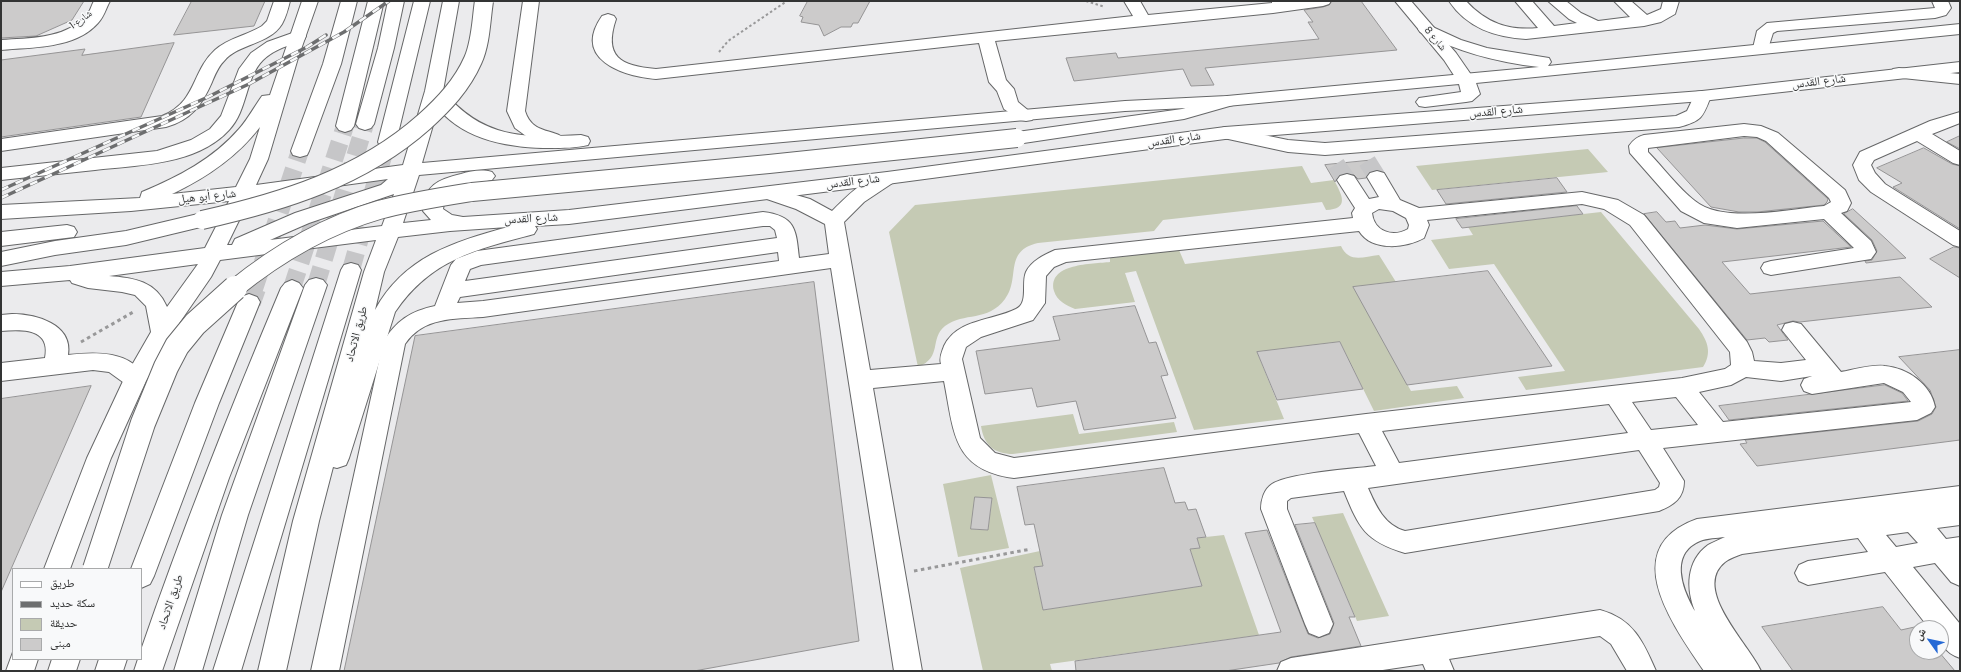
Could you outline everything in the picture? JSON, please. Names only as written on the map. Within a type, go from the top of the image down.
[{"type":"main road","points":[[101,4],[120,1]]},
{"type":"main road","points":[[1,145],[166,121],[176,118],[190,108],[217,59],[226,50],[270,28],[275,22],[282,1]]},
{"type":"main road","points":[[58,568],[99,458],[135,379],[162,332],[204,272],[259,159],[290,58],[310,1]]},
{"type":"main road","points":[[300,151],[332,64],[349,1]]},
{"type":"main road","points":[[345,126],[376,1]]},
{"type":"main road","points":[[365,124],[386,48],[396,1]]},
{"type":"main road","points":[[387,142],[422,1]]},
{"type":"main road","name":"طريق الاتحاد","points":[[272,671],[306,521],[374,272],[390,233],[412,170],[434,92],[451,1]]},
{"type":"main road","points":[[1,259],[55,248],[126,238],[202,220],[226,216],[301,193],[370,162],[398,144],[423,124],[460,85],[471,65],[476,47],[484,1]]},
{"type":"main road","points":[[531,1],[516,111],[521,125],[528,131],[558,142]]},
{"type":"main road","points":[[607,1],[608,19],[602,32],[604,52],[608,58],[622,68],[642,74],[656,74],[986,38],[1275,4],[1323,1]]},
{"type":"main road","points":[[1132,1],[1143,20]]},
{"type":"main road","name":"شارع 8","points":[[1403,1],[1465,79]]},
{"type":"main road","points":[[1421,1],[1425,6],[1426,11],[1422,24],[1460,46],[1489,55],[1590,67]]},
{"type":"main road","points":[[1457,1],[1476,21],[1487,27],[1512,34],[1550,32],[1644,21],[1663,15],[1669,11],[1671,1]]},
{"type":"main road","points":[[1523,1],[1550,32]]},
{"type":"main road","points":[[1556,1],[1575,16],[1596,26]]},
{"type":"main road","points":[[1622,1],[1644,21]]},
{"type":"main road","points":[[1761,48],[1765,31],[1773,26],[1935,13],[1940,12],[1943,8],[1940,1]]},
{"type":"main road","name":"شارع 1","points":[[5,45],[46,41],[72,33],[90,21],[101,4]]},
{"type":"main road","points":[[213,254],[327,208],[384,191],[395,185],[412,170],[1125,106],[1227,101],[1590,67],[1761,48],[1960,29]]},
{"type":"main road","points":[[1,174],[157,157],[191,147],[208,138],[221,128],[230,117],[254,60],[271,47],[298,36]]},
{"type":"main road","points":[[986,38],[998,82],[995,90],[998,106],[989,119]]},
{"type":"main road","points":[[131,205],[166,190],[199,172],[227,153],[246,135],[260,117],[290,58]]},
{"type":"main road","name":"شارع القدس","points":[[390,233],[469,222],[569,217],[887,178],[1225,133],[1702,96],[1960,67]]},
{"type":"main road","points":[[1899,73],[1960,79]]},
{"type":"main road","points":[[1225,133],[1253,123],[1296,114],[1466,98],[1470,94],[1470,89],[1465,79]]},
{"type":"main road","points":[[998,82],[1004,86],[1010,105],[1026,116]]},
{"type":"main road","points":[[434,92],[456,116],[485,134],[509,140],[558,142],[612,140],[631,143],[647,150]]},
{"type":"main road","points":[[1699,135],[1695,124],[1695,114],[1702,96]]},
{"type":"main road","points":[[95,568],[140,428],[156,386],[177,347],[204,315],[245,280],[285,254],[329,230],[377,212],[423,200],[472,192],[768,164],[1017,138],[1184,114],[1227,101]]},
{"type":"main road","points":[[1225,133],[1311,149],[1368,153],[1679,121],[1695,114]]},
{"type":"main road","points":[[1960,117],[1917,133],[1867,156],[1864,160],[1864,171],[1866,176],[1878,188],[1960,240]]},
{"type":"main road","points":[[1583,130],[1638,149]]},
{"type":"main road","points":[[1750,130],[1767,134],[1838,195],[1841,203],[1840,206],[1828,212],[1737,222],[1711,218],[1688,206],[1639,153],[1638,149],[1638,146],[1644,141],[1699,135],[1750,130]]},
{"type":"main road","points":[[1917,133],[1960,158]]},
{"type":"main road","points":[[1311,149],[1324,155],[1336,164]]},
{"type":"main road","points":[[469,222],[450,222],[440,218],[433,211],[431,203],[438,192],[447,185],[461,178],[600,164],[620,160],[647,150]]},
{"type":"main road","name":"شارع أبو هيل","points":[[6,212],[131,205],[243,193],[412,170]]},
{"type":"main road","points":[[1377,177],[1393,204]]},
{"type":"main road","points":[[834,221],[857,198],[887,178]]},
{"type":"main road","points":[[1347,180],[1364,216],[1368,230],[1380,237],[1394,240],[1404,240],[1417,233],[1419,228],[1418,221],[1409,210],[1393,204],[1377,203],[1364,216],[1070,254],[1056,257],[1047,262],[1036,273],[1034,282],[1034,303],[1025,314],[972,332],[958,342],[953,351],[951,359],[953,371],[968,439],[972,448],[990,463],[1002,466],[1022,467],[1366,423],[1682,387],[1732,376],[1742,368],[1743,355],[1739,348],[1637,220],[1618,207],[1606,202],[1582,198],[1414,215]]},
{"type":"main road","points":[[768,192],[803,204],[834,221]]},
{"type":"main road","points":[[243,193],[287,199],[327,208],[360,219],[390,233]]},
{"type":"main road","points":[[1771,268],[1860,255],[1866,252],[1864,246],[1828,212]]},
{"type":"main road","points":[[306,521],[322,495],[332,471],[385,310],[399,290],[433,262],[452,252],[474,243],[569,217]]},
{"type":"main road","points":[[444,311],[458,270],[470,260],[477,258],[763,219],[778,222],[784,226],[789,255]]},
{"type":"main road","points":[[1,239],[202,220]]},
{"type":"main road","points":[[834,221],[908,671]]},
{"type":"main road","points":[[3,280],[172,261],[213,254],[390,233]]},
{"type":"main road","points":[[452,290],[789,255],[839,253]]},
{"type":"main road","points":[[325,671],[394,342],[398,334],[417,318],[429,314],[444,311],[491,308],[789,255]]},
{"type":"main road","points":[[227,671],[351,270]]},
{"type":"main road","points":[[70,273],[82,279],[93,282],[122,285],[137,288],[145,292],[156,305],[162,332]]},
{"type":"main road","points":[[188,671],[235,515],[316,285]]},
{"type":"main road","name":"طريق الاتحاد","points":[[148,671],[233,430],[292,288]]},
{"type":"main road","points":[[142,573],[195,432],[249,302]]},
{"type":"main road","points":[[1,323],[25,322],[41,326],[52,333],[57,343],[57,360]]},
{"type":"main road","points":[[1793,330],[1824,377]]},
{"type":"main road","points":[[1,372],[57,360],[107,362],[123,369],[135,379]]},
{"type":"main road","points":[[1319,624],[1274,510],[1276,496],[1281,491],[1288,488],[1645,440],[1917,411],[1923,407],[1922,400],[1911,386],[1884,374],[1824,377],[1781,372],[1755,371],[1742,368]]},
{"type":"main road","points":[[860,380],[953,371]]},
{"type":"main road","points":[[1682,387],[1718,433]]},
{"type":"main road","points":[[1352,480],[1376,528],[1395,540],[1406,542],[1416,542],[1659,500],[1668,496],[1672,490],[1672,481],[1615,394]]},
{"type":"main road","points":[[1366,423],[1392,473]]},
{"type":"main road","points":[[1720,671],[1673,598],[1667,579],[1667,562],[1672,548],[1683,537],[1697,530],[1960,496]]},
{"type":"main road","points":[[1747,671],[1716,626],[1707,609],[1702,593],[1701,578],[1705,565],[1713,555],[1724,547],[1739,543],[1960,514]]},
{"type":"main road","points":[[1914,521],[1950,550],[1960,574]]},
{"type":"main road","points":[[1864,527],[1960,645]]},
{"type":"main road","points":[[1808,573],[1950,550]]},
{"type":"main road","points":[[1291,671],[1435,660],[1600,623],[1610,626],[1621,634],[1642,671]]},
{"type":"main road","points":[[16,671],[22,660]]},
{"type":"main road","points":[[20,671],[23,660]]},
{"type":"main road","points":[[62,671],[66,660]]},
{"type":"main road","points":[[109,671],[112,660]]},
{"type":"path","points":[[707,68],[716,58],[720,49],[728,41],[787,1]]},
{"type":"path","points":[[57,360],[139,308]]},
{"type":"path","points":[[892,576],[1031,549]]},
{"type":"green space","points":[[1588,149],[1608,172],[1432,190],[1416,166]]},
{"type":"green space","points":[[1302,166],[1311,183],[1334,180],[1340,191],[1342,200],[1338,207],[1326,210],[1322,202],[1163,220],[1154,231],[1038,243],[1027,247],[1020,252],[1016,259],[1010,291],[1005,299],[991,311],[960,319],[945,326],[940,331],[931,358],[926,363],[918,367],[889,232],[915,205]]},
{"type":"green space","points":[[1601,212],[1699,329],[1707,343],[1708,352],[1706,362],[1703,367],[1526,390],[1518,377],[1565,371],[1494,264],[1449,269],[1431,240],[1473,235],[1468,227]]},
{"type":"green space","points":[[1341,246],[1348,255],[1352,257],[1362,258],[1379,255],[1396,282],[1354,287],[1411,391],[1457,386],[1464,398],[1374,411],[1340,342],[1257,352],[1284,419],[1194,430],[1136,271],[1125,273],[1135,302],[1075,309],[1060,300],[1054,291],[1054,282],[1057,275],[1064,270],[1083,265],[1110,262],[1110,258],[1179,250],[1185,264]]},
{"type":"green space","points":[[1073,414],[1079,434],[1174,422],[1177,432],[1013,454],[1006,454],[995,450],[987,443],[982,433],[981,426]]},
{"type":"green space","points":[[991,475],[1009,548],[958,557],[943,484]],"holes":[[[975,497],[992,499],[988,530],[971,529]]]},
{"type":"green space","points":[[1343,513],[1389,616],[1357,621],[1312,517]]},
{"type":"green space","points":[[1224,535],[1259,635],[1050,664],[1052,671],[983,671],[960,568],[1040,551],[1043,566],[1034,568],[1043,610],[1202,586],[1190,549],[1200,548],[1197,538]]},
{"type":"building","points":[[1,1],[84,1],[72,20],[36,36],[1,38]]},
{"type":"building","points":[[192,1],[265,1],[254,26],[174,35]]},
{"type":"building","points":[[808,1],[870,1],[858,23],[853,23],[851,27],[841,27],[824,36],[819,25],[801,22],[803,17],[800,16]]},
{"type":"building","points":[[1332,1],[1361,1],[1397,50],[1205,68],[1214,85],[1191,86],[1183,69],[1074,81],[1066,58],[1116,53],[1118,58],[1319,39],[1308,22],[1313,22],[1304,10],[1323,7],[1329,5]]},
{"type":"building","points":[[174,43],[141,117],[1,137],[1,60],[85,49],[82,55]]},
{"type":"building","points":[[1960,136],[1960,149],[1947,142]]},
{"type":"building","points":[[1744,138],[1757,138],[1765,142],[1828,199],[1827,202],[1824,205],[1757,212],[1739,212],[1711,207],[1657,148]]},
{"type":"building","points":[[1924,148],[1952,164],[1960,166],[1960,229],[1893,187],[1902,183],[1877,168]]},
{"type":"building","points":[[1375,160],[1381,171],[1377,170],[1370,172],[1366,178],[1358,179],[1354,175],[1347,173],[1339,175],[1335,182],[1325,165]]},
{"type":"building","points":[[1557,178],[1567,192],[1446,204],[1437,190]]},
{"type":"building","points":[[1577,206],[1583,214],[1462,228],[1456,219]]},
{"type":"building","points":[[1853,209],[1906,258],[1866,263],[1865,261],[1872,260],[1877,251],[1872,240],[1844,214]]},
{"type":"building","points":[[1657,212],[1666,222],[1675,221],[1680,228],[1705,225],[1737,229],[1823,221],[1851,247],[1722,262],[1750,294],[1900,277],[1932,307],[1800,322],[1793,321],[1777,325],[1788,340],[1769,342],[1765,338],[1747,340],[1644,214]]},
{"type":"building","points":[[1954,247],[1960,248],[1960,278],[1930,259]]},
{"type":"building","points":[[1488,271],[1552,366],[1407,385],[1353,287]]},
{"type":"building","points":[[814,282],[859,641],[694,671],[344,671],[415,336]]},
{"type":"building","points":[[1135,306],[1149,343],[1156,342],[1168,375],[1161,376],[1176,418],[1084,430],[1076,401],[1037,407],[1032,388],[985,394],[976,351],[1060,340],[1053,317]]},
{"type":"building","points":[[1340,342],[1363,389],[1277,400],[1257,352]]},
{"type":"building","points":[[1960,350],[1960,440],[1757,466],[1740,444],[1747,443],[1745,440],[1918,421],[1932,414],[1936,407],[1930,390],[1899,357]]},
{"type":"building","points":[[1885,385],[1902,393],[1908,401],[1729,420],[1719,406]]},
{"type":"building","points":[[91,386],[1,592],[1,399]]},
{"type":"building","points":[[1164,468],[1175,503],[1185,502],[1188,510],[1196,509],[1206,537],[1197,538],[1200,548],[1190,549],[1202,586],[1043,610],[1034,567],[1043,566],[1034,524],[1025,525],[1017,487]]},
{"type":"building","points":[[975,497],[992,498],[988,530],[971,529]]},
{"type":"building","points":[[1315,523],[1355,617],[1349,617],[1361,646],[1291,657],[1279,663],[1225,671],[1076,671],[1075,661],[1281,632],[1245,533],[1267,530],[1308,634],[1318,638],[1330,634],[1334,623],[1295,525]]},
{"type":"building","points":[[1883,607],[1901,630],[1909,628],[1909,660],[1946,660],[1955,671],[1793,671],[1762,627]]},
{"type":"tunnel","points":[[316,285],[365,124]]},
{"type":"tunnel","points":[[292,288],[345,126]]},
{"type":"tunnel","points":[[351,270],[387,142]]},
{"type":"tunnel","points":[[254,289],[300,151]]},
{"type":"tunnel","points":[[1367,161],[1377,177]]},
{"type":"tunnel","points":[[1336,164],[1347,180]]},
{"type":"tunnel","points":[[249,302],[254,288]]},
{"type":"railway","points":[[1,198],[249,84],[344,32],[389,1]]},
{"type":"railway","points":[[1,190],[208,97],[307,47],[326,35]]}]
